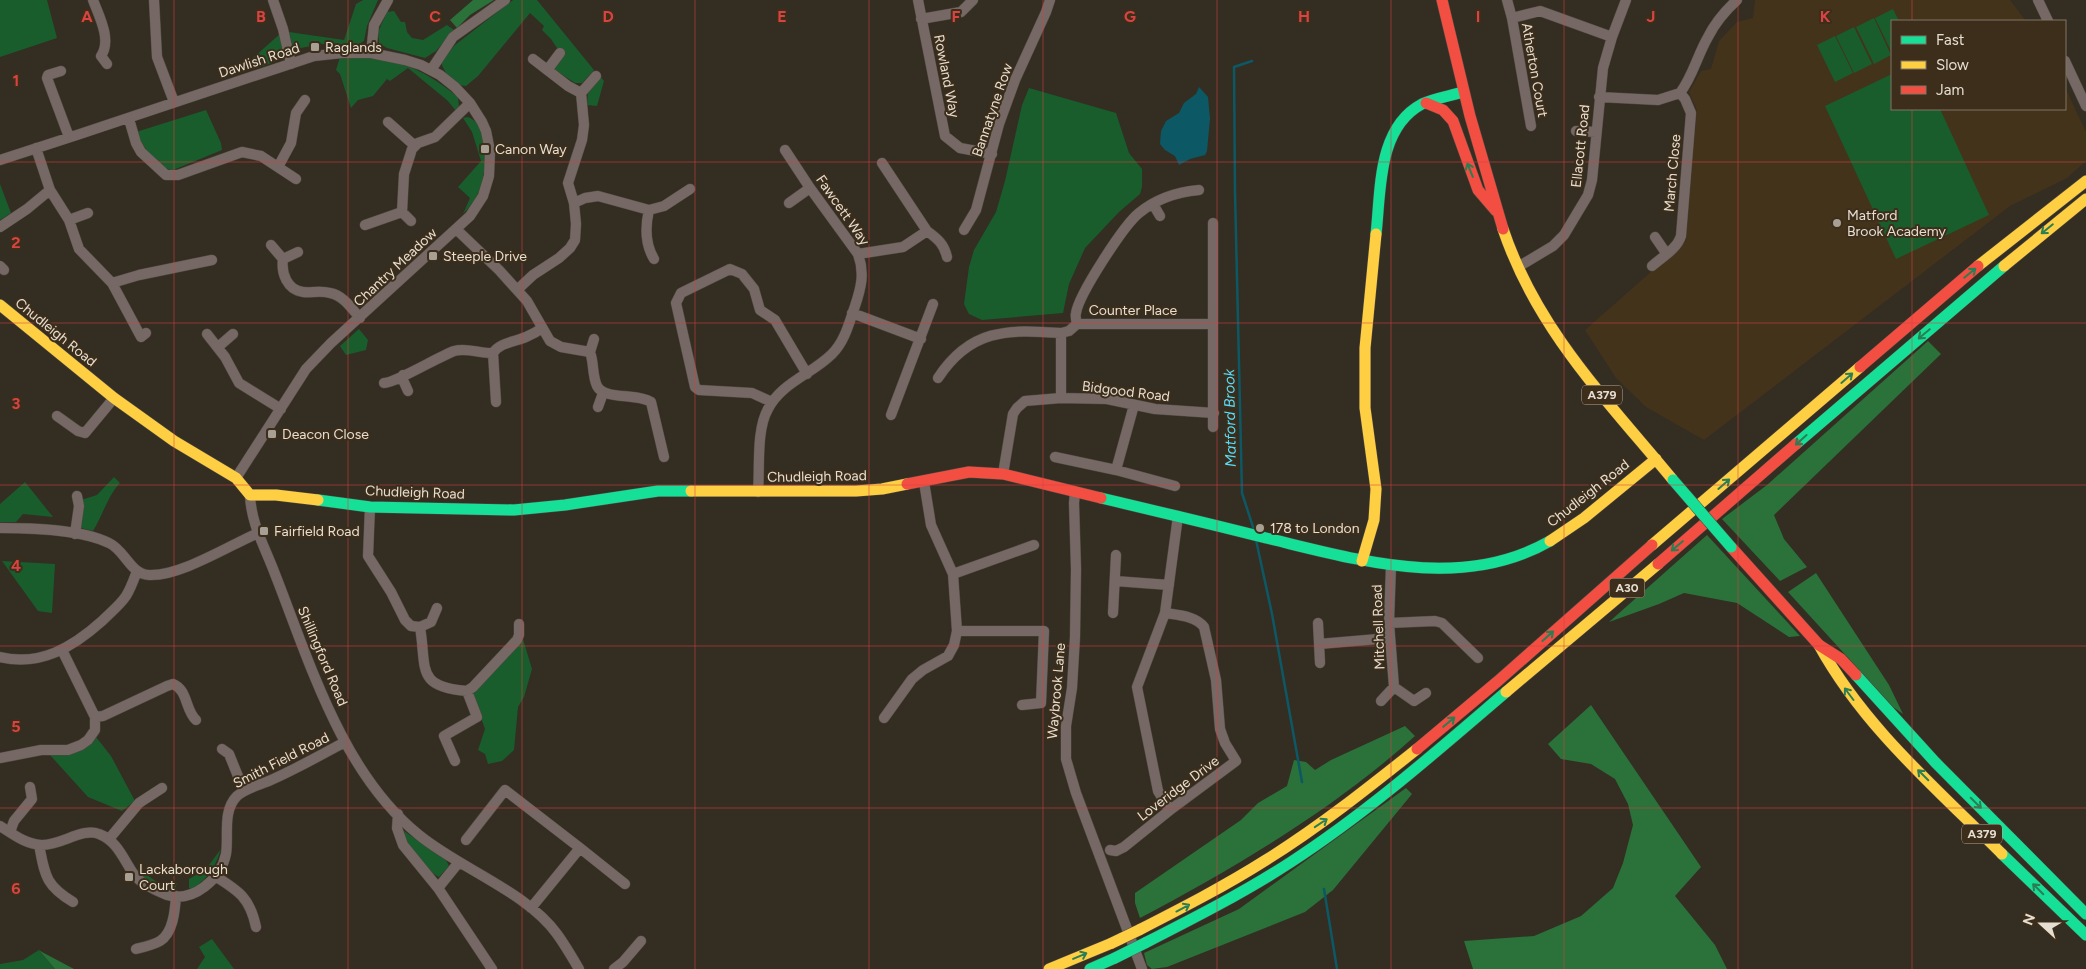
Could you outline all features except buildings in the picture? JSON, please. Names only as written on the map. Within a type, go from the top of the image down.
[{"type":"main road","name":"A379","points":[[1442,0],[1487,186],[1518,267],[1551,329],[1569,355],[1673,480],[1819,645],[1841,659],[1935,762],[2086,914]]},
{"type":"main road","points":[[1362,561],[1374,520],[1376,489],[1365,408],[1365,348],[1384,159],[1392,138],[1407,117],[1426,103],[1463,92]]},
{"type":"main road","points":[[1426,103],[1443,110],[1453,121],[1478,190],[1496,211]]},
{"type":"main road","name":"A30","points":[[1049,969],[1139,930],[1232,880],[1327,819],[1375,783],[1512,669],[1633,561],[1952,288],[2043,213],[2086,181]]},
{"type":"main road","name":"A30","points":[[1090,969],[1200,915],[1291,862],[1367,808],[1455,736],[1733,500],[2047,229],[2086,199]]},
{"type":"main road","name":"Chudleigh Road","points":[[0,306],[114,398],[174,441],[236,478],[250,495],[276,495],[370,507],[514,510],[565,505],[658,490],[758,492],[882,489],[969,472],[1003,474],[1362,561],[1426,570],[1460,569],[1495,564],[1523,555],[1543,545],[1573,526],[1656,458]]},
{"type":"main road","name":"A379","points":[[1819,645],[1831,670],[1881,731],[1927,779],[2086,935]]},
{"type":"street","points":[[93,0],[105,38],[103,54],[101,56],[107,64]]},
{"type":"street","points":[[154,0],[157,58],[174,102]]},
{"type":"street","points":[[273,0],[284,29],[290,64]]},
{"type":"street","points":[[371,53],[374,25],[388,0]]},
{"type":"street","points":[[431,70],[452,37],[505,0]]},
{"type":"street","name":"Rowland Way","points":[[918,0],[945,136],[960,148],[992,154]]},
{"type":"street","points":[[921,19],[961,12],[973,0]]},
{"type":"street","name":"Bannatyne Row","points":[[964,230],[976,210],[999,124],[1014,80],[1050,0]]},
{"type":"street","name":"Atherton Court","points":[[1507,0],[1512,18],[1531,126]]},
{"type":"street","name":"Ellacott Road","points":[[1518,267],[1553,246],[1564,234],[1588,195],[1603,68],[1626,0]]},
{"type":"street","points":[[1599,97],[1658,100],[1680,93],[1696,68],[1708,37],[1719,20],[1737,0]]},
{"type":"street","points":[[2038,0],[2048,20]]},
{"type":"street","points":[[1512,18],[1540,11],[1612,37]]},
{"type":"street","name":"Dawlish Road","points":[[0,160],[129,119],[174,102],[290,64],[326,54],[371,53],[405,60],[431,70]]},
{"type":"street","points":[[548,69],[560,53]]},
{"type":"street","points":[[533,59],[568,86],[581,92]]},
{"type":"street","points":[[2066,63],[2086,106]]},
{"type":"street","name":"Chantry Meadow","points":[[236,478],[265,430],[316,357],[456,229],[477,206],[483,196],[489,176],[490,150],[486,131],[470,103],[455,87],[431,70]]},
{"type":"street","points":[[61,71],[48,75],[47,78],[69,137]]},
{"type":"street","points":[[517,290],[533,275],[559,258],[573,244],[576,229],[574,203],[568,183],[582,140],[584,125],[581,92],[596,76]]},
{"type":"street","name":"March Close","points":[[1652,266],[1674,248],[1681,236],[1691,113],[1689,105],[1680,93]]},
{"type":"street","points":[[278,168],[291,143],[296,113],[305,100]]},
{"type":"street","points":[[411,221],[402,212],[404,174],[410,152],[422,141],[435,137],[470,103]]},
{"type":"street","points":[[129,119],[136,143],[141,152],[166,175],[178,175],[242,152],[261,156],[296,179]]},
{"type":"street","points":[[388,122],[415,146]]},
{"type":"street","points":[[1576,130],[1596,132]]},
{"type":"street","points":[[36,148],[50,190],[69,220],[79,249],[112,283],[141,337],[146,333]]},
{"type":"street","name":"Fawcett Way","points":[[758,492],[762,426],[765,414],[781,392],[832,354],[840,344],[862,284],[858,254],[785,150]]},
{"type":"street","points":[[882,163],[927,231],[944,246],[947,257]]},
{"type":"street","points":[[789,203],[810,188]]},
{"type":"street","points":[[574,203],[585,198],[598,196],[649,210],[664,206],[690,189]]},
{"type":"street","points":[[0,227],[27,209],[50,190]]},
{"type":"street","points":[[1077,324],[1075,314],[1077,307],[1114,242],[1138,213],[1153,204],[1183,192],[1199,190]]},
{"type":"street","points":[[1153,204],[1160,216]]},
{"type":"street","points":[[649,210],[647,238],[649,251],[654,259]]},
{"type":"street","points":[[365,225],[402,212]]},
{"type":"street","points":[[69,220],[88,213]]},
{"type":"street","points":[[1213,223],[1213,427]]},
{"type":"street","points":[[456,229],[499,270],[527,301],[550,341],[556,345],[590,352]]},
{"type":"street","points":[[858,254],[903,247],[927,231]]},
{"type":"street","points":[[1655,238],[1666,253]]},
{"type":"street","points":[[271,245],[283,259],[282,274],[295,290],[301,292],[331,292],[344,301],[360,318]]},
{"type":"street","points":[[283,259],[298,252]]},
{"type":"street","points":[[112,283],[139,275],[212,260]]},
{"type":"street","points":[[772,402],[752,393],[699,390],[696,388],[676,303],[681,293],[730,269],[742,274],[754,289],[760,310],[776,320],[807,374]]},
{"type":"street","points":[[891,415],[933,304]]},
{"type":"street","points":[[852,313],[921,339]]},
{"type":"street","name":"Counter Place","points":[[1061,333],[1069,331],[1077,324],[1213,324]]},
{"type":"street","points":[[384,383],[393,382],[403,375],[457,350],[492,353],[504,344],[528,337],[542,328]]},
{"type":"street","points":[[938,378],[949,362],[971,342],[985,337],[1020,332],[1061,333],[1061,398]]},
{"type":"street","points":[[207,334],[218,347],[239,383],[281,409]]},
{"type":"street","points":[[218,347],[233,334]]},
{"type":"street","points":[[594,339],[590,352],[594,378],[598,388],[603,393],[640,397],[651,402],[664,457]]},
{"type":"street","points":[[492,353],[496,402]]},
{"type":"street","points":[[403,375],[408,391]]},
{"type":"street","points":[[598,406],[603,393]]},
{"type":"street","points":[[57,416],[78,432],[85,433],[114,398]]},
{"type":"street","name":"Bidgood Road","points":[[1003,474],[1009,428],[1017,408],[1025,401],[1061,398],[1107,399],[1155,410],[1214,413]]},
{"type":"street","points":[[1116,470],[1134,405]]},
{"type":"street","points":[[1055,458],[1116,470],[1176,486]]},
{"type":"street","points":[[884,718],[912,679],[923,670],[948,656],[954,645],[957,630],[953,574],[931,525],[924,482]]},
{"type":"street","name":"Waybrook Lane","points":[[1076,492],[1074,503],[1076,569],[1075,637],[1072,688],[1066,726],[1066,759],[1076,793],[1142,969]]},
{"type":"street","name":"Shillingford Road","points":[[250,495],[252,518],[307,660],[345,742],[377,793],[418,834],[531,908],[556,932],[579,969]]},
{"type":"street","points":[[75,534],[79,506],[78,496]]},
{"type":"street","points":[[370,507],[368,556],[391,592],[405,620],[412,626],[420,627],[430,622],[437,608]]},
{"type":"street","points":[[1170,810],[1158,791],[1137,687],[1166,613],[1178,516]]},
{"type":"street","points":[[0,528],[47,529],[108,543],[121,553],[137,571],[151,575],[174,571],[258,533]]},
{"type":"street","points":[[953,574],[1034,545]]},
{"type":"street","points":[[1113,613],[1116,555]]},
{"type":"street","name":"Mitchell Road","points":[[1381,701],[1394,687],[1389,623],[1391,566]]},
{"type":"street","points":[[0,657],[26,661],[62,650],[89,632],[119,605],[130,589],[137,571]]},
{"type":"street","points":[[1115,581],[1169,584]]},
{"type":"street","name":"Loveridge Drive","points":[[1110,850],[1124,847],[1236,761],[1225,743],[1220,729],[1216,680],[1204,626],[1201,622],[1186,616],[1166,613]]},
{"type":"street","points":[[1389,623],[1435,621],[1442,623],[1478,658]]},
{"type":"street","points":[[1318,623],[1320,663]]},
{"type":"street","points":[[467,691],[517,640],[519,624]]},
{"type":"street","points":[[420,627],[425,669],[428,677],[437,686],[467,691]]},
{"type":"street","points":[[957,630],[1044,631],[1041,703],[1022,705]]},
{"type":"street","points":[[1319,644],[1390,638]]},
{"type":"street","points":[[0,758],[40,750],[68,750],[88,740],[95,730],[96,717],[62,650]]},
{"type":"street","points":[[96,717],[104,716],[173,684],[182,690],[190,715],[196,720]]},
{"type":"street","name":"Mitchell Road","points":[[1394,687],[1414,701],[1426,693]]},
{"type":"street","points":[[455,761],[444,736],[477,717],[467,691]]},
{"type":"street","name":"Smith Field Road","points":[[176,896],[184,897],[195,893],[215,876],[226,855],[226,834],[231,806],[236,798],[244,791],[272,780],[345,742]]},
{"type":"street","points":[[222,748],[229,754],[244,791]]},
{"type":"street","points":[[10,832],[14,821],[37,799],[30,787]]},
{"type":"street","points":[[109,839],[139,803],[162,788]]},
{"type":"street","points":[[466,840],[505,790],[624,884]]},
{"type":"street","points":[[398,814],[397,828],[403,845],[438,888],[492,969]]},
{"type":"street","points":[[0,826],[27,842],[39,845],[50,844],[86,832],[93,832],[109,839],[141,882],[162,893],[176,896],[173,920],[167,934],[161,941],[136,949]]},
{"type":"street","points":[[39,845],[44,870],[52,888],[73,902]]},
{"type":"street","points":[[531,908],[580,848]]},
{"type":"street","points":[[438,888],[460,862]]},
{"type":"street","points":[[215,876],[245,898],[253,911],[256,927]]},
{"type":"street","points":[[614,969],[623,962],[641,940]]},
{"type":"shaded area","name":"Matford Brook Academy","points":[[1755,0],[2010,0],[2025,20],[1891,20],[1891,110],[2066,110],[2066,89],[2086,132],[2086,161],[2067,178],[2010,206],[1704,440],[1646,407],[1616,378],[1585,330],[1686,241],[1697,110],[1689,92],[1701,71],[1711,69],[1719,41],[1737,22],[1753,18]]},
{"type":"green space","points":[[0,0],[47,0],[57,38],[0,57]]},
{"type":"green space","points":[[363,0],[378,0],[367,26],[364,41],[359,44],[321,44],[296,49],[293,47],[289,32],[344,40],[356,4]]},
{"type":"green space","points":[[473,0],[494,0],[470,15],[457,28],[450,20]]},
{"type":"green space","points":[[513,0],[537,0],[594,70],[582,83],[575,83],[555,70],[553,66],[561,54],[542,30],[544,26],[530,13],[478,76],[466,86],[458,84],[447,74],[441,62],[455,45]]},
{"type":"green space","points":[[1893,9],[1898,20],[1891,20],[1891,51],[1875,18]]},
{"type":"green space","points":[[394,11],[401,22],[405,22],[407,32],[412,38],[423,40],[447,25],[454,30],[436,51],[425,58],[387,48],[379,43],[378,32],[387,12]]},
{"type":"green space","points":[[1874,18],[1891,55],[1874,64],[1856,27]]},
{"type":"green space","points":[[1854,27],[1872,64],[1854,73],[1836,36]]},
{"type":"green space","points":[[281,33],[284,49],[280,58],[270,64],[248,70],[245,65]]},
{"type":"green space","points":[[1835,36],[1853,73],[1835,82],[1817,45]]},
{"type":"green space","points":[[340,57],[389,61],[416,70],[430,77],[458,97],[459,108],[456,111],[448,101],[408,68],[390,81],[387,79],[373,96],[358,100],[351,108],[340,74],[336,70]]},
{"type":"green space","points":[[1891,74],[1891,110],[1940,110],[1989,215],[1896,259],[1825,106]]},
{"type":"green space","points":[[600,76],[604,81],[597,106],[587,105],[588,91]]},
{"type":"green space","points":[[1029,88],[1116,113],[1129,153],[1142,169],[1142,187],[1140,194],[1119,212],[1085,248],[1069,284],[1063,313],[982,320],[969,314],[964,304],[969,267],[974,250],[996,212],[1022,105]]},
{"type":"green space","points":[[206,110],[221,143],[222,150],[173,170],[156,161],[146,150],[136,132]]},
{"type":"green space","points":[[468,117],[481,129],[484,138],[485,160],[479,192],[463,214],[470,198],[458,187],[481,161],[472,132],[463,118]]},
{"type":"green space","points":[[0,184],[11,213],[0,220]]},
{"type":"green space","points":[[359,329],[368,340],[366,350],[346,355],[340,346]]},
{"type":"green space","points":[[1928,341],[1941,354],[1774,515],[1784,539],[1807,567],[1780,581],[1722,519],[1767,485]]},
{"type":"green space","points":[[114,477],[120,483],[112,494],[93,531],[77,527],[81,500],[97,495]]},
{"type":"green space","points":[[25,482],[53,517],[23,514],[16,522],[0,522],[0,504]]},
{"type":"green space","points":[[1707,535],[1800,636],[1789,637],[1737,603],[1684,593],[1609,622]]},
{"type":"green space","points":[[2,561],[55,564],[52,613],[38,611]]},
{"type":"green space","points":[[1816,573],[1889,685],[1903,714],[1893,707],[1788,592]]},
{"type":"green space","points":[[523,639],[532,669],[524,697],[518,707],[514,750],[502,761],[488,764],[485,754],[478,750],[485,729],[472,693]]},
{"type":"green space","points":[[1591,705],[1701,867],[1675,896],[1715,945],[1727,969],[1473,969],[1464,941],[1534,936],[1581,916],[1613,888],[1623,863],[1633,825],[1628,804],[1615,779],[1591,764],[1561,759],[1548,744]]},
{"type":"green space","points":[[1405,726],[1415,736],[1384,763],[1317,813],[1248,858],[1140,918],[1135,903],[1135,893],[1241,820],[1258,803],[1287,786],[1294,760],[1306,762],[1315,770],[1331,760]]},
{"type":"green space","points":[[96,737],[111,756],[135,801],[122,811],[88,797],[50,755]]},
{"type":"green space","points":[[1406,788],[1412,794],[1333,890],[1305,912],[1167,967],[1152,969],[1147,965],[1144,953],[1239,909]]},
{"type":"green space","points":[[404,831],[446,860],[449,866],[439,877],[427,869],[412,851]]},
{"type":"green space","points":[[221,849],[213,868],[207,876],[192,890],[189,888],[189,879],[206,869]]},
{"type":"green space","points":[[138,869],[157,882],[177,883],[174,892],[150,884],[137,871]]},
{"type":"green space","points":[[212,939],[234,969],[197,969],[205,957],[199,947]]},
{"type":"green space","points":[[39,950],[55,969],[0,969],[0,964],[23,960]]},
{"type":"green space","points":[[39,950],[42,952],[74,969],[55,969]]},
{"type":"water","points":[[1199,87],[1208,97],[1210,119],[1207,151],[1205,155],[1190,159],[1179,165],[1175,156],[1165,150],[1160,144],[1161,131],[1166,121],[1179,113],[1184,103],[1196,94]]},
{"type":"waterway","name":"Matford Brook","points":[[1252,61],[1234,67],[1242,493],[1254,530]]},
{"type":"waterway","name":"Matford Brook","points":[[1256,540],[1272,614],[1302,782]]},
{"type":"waterway","name":"Matford Brook","points":[[1324,889],[1337,969]]},
{"type":"traffic: fast","points":[[1376,234],[1384,162],[1389,144],[1397,128],[1407,115],[1422,104],[1463,92]]},
{"type":"traffic: fast","points":[[1796,444],[2004,266]]},
{"type":"traffic: fast","points":[[1673,480],[1731,547]]},
{"type":"traffic: fast","points":[[318,500],[370,507],[514,510],[565,505],[658,491],[691,491]]},
{"type":"traffic: fast","points":[[1101,498],[1337,555],[1410,567],[1446,568],[1481,565],[1516,556],[1550,541]]},
{"type":"traffic: fast","points":[[1856,675],[1935,762],[2086,914]]},
{"type":"traffic: fast","points":[[1145,943],[1256,884],[1320,843],[1401,780],[1506,692]]},
{"type":"traffic: fast","points":[[2002,854],[2086,935]]},
{"type":"traffic: fast","points":[[1115,958],[1145,943]]},
{"type":"traffic: fast","points":[[1090,969],[1115,958]]},
{"type":"traffic: slow","points":[[1978,266],[2086,181]]},
{"type":"traffic: slow","points":[[2004,266],[2086,199]]},
{"type":"traffic: slow","points":[[1503,229],[1517,266],[1554,332],[1599,392],[1673,480]]},
{"type":"traffic: slow","points":[[1362,561],[1374,520],[1376,489],[1365,408],[1365,348],[1376,234]]},
{"type":"traffic: slow","points":[[0,305],[114,398],[174,441],[236,478],[250,495],[276,495],[318,500]]},
{"type":"traffic: slow","points":[[1652,545],[1860,367]]},
{"type":"traffic: slow","points":[[1550,541],[1584,518],[1656,459]]},
{"type":"traffic: slow","points":[[691,491],[856,491],[882,489],[907,484]]},
{"type":"traffic: slow","points":[[1506,692],[1658,564]]},
{"type":"traffic: slow","points":[[1819,645],[1837,675],[1879,730],[2002,854]]},
{"type":"traffic: slow","points":[[1139,930],[1251,870],[1343,807],[1417,749]]},
{"type":"traffic: slow","points":[[1112,943],[1139,930]]},
{"type":"traffic: slow","points":[[1049,969],[1112,943]]},
{"type":"traffic: jam","points":[[1442,0],[1470,116],[1503,229]]},
{"type":"traffic: jam","points":[[1426,103],[1443,110],[1453,121],[1478,190],[1496,211]]},
{"type":"traffic: jam","points":[[1860,367],[1978,266]]},
{"type":"traffic: jam","points":[[1658,564],[1796,444]]},
{"type":"traffic: jam","points":[[907,484],[969,472],[1003,474],[1101,498]]},
{"type":"traffic: jam","points":[[1417,749],[1498,681],[1652,545]]},
{"type":"traffic: jam","points":[[1731,547],[1819,645],[1841,659],[1856,675]]},
{"type":"place","name":"Raglands","points":[[315,47]]},
{"type":"place","name":"Canon Way","points":[[485,149]]},
{"type":"place","name":"Matford Brook Academy","points":[[1837,223]]},
{"type":"place","name":"Steeple Drive","points":[[433,256]]},
{"type":"place","name":"Deacon Close","points":[[272,434]]},
{"type":"place","name":"178 to London","points":[[1260,528]]},
{"type":"place","name":"Fairfield Road","points":[[264,531]]},
{"type":"place","name":"Lackaborough Court","points":[[129,877]]}]
